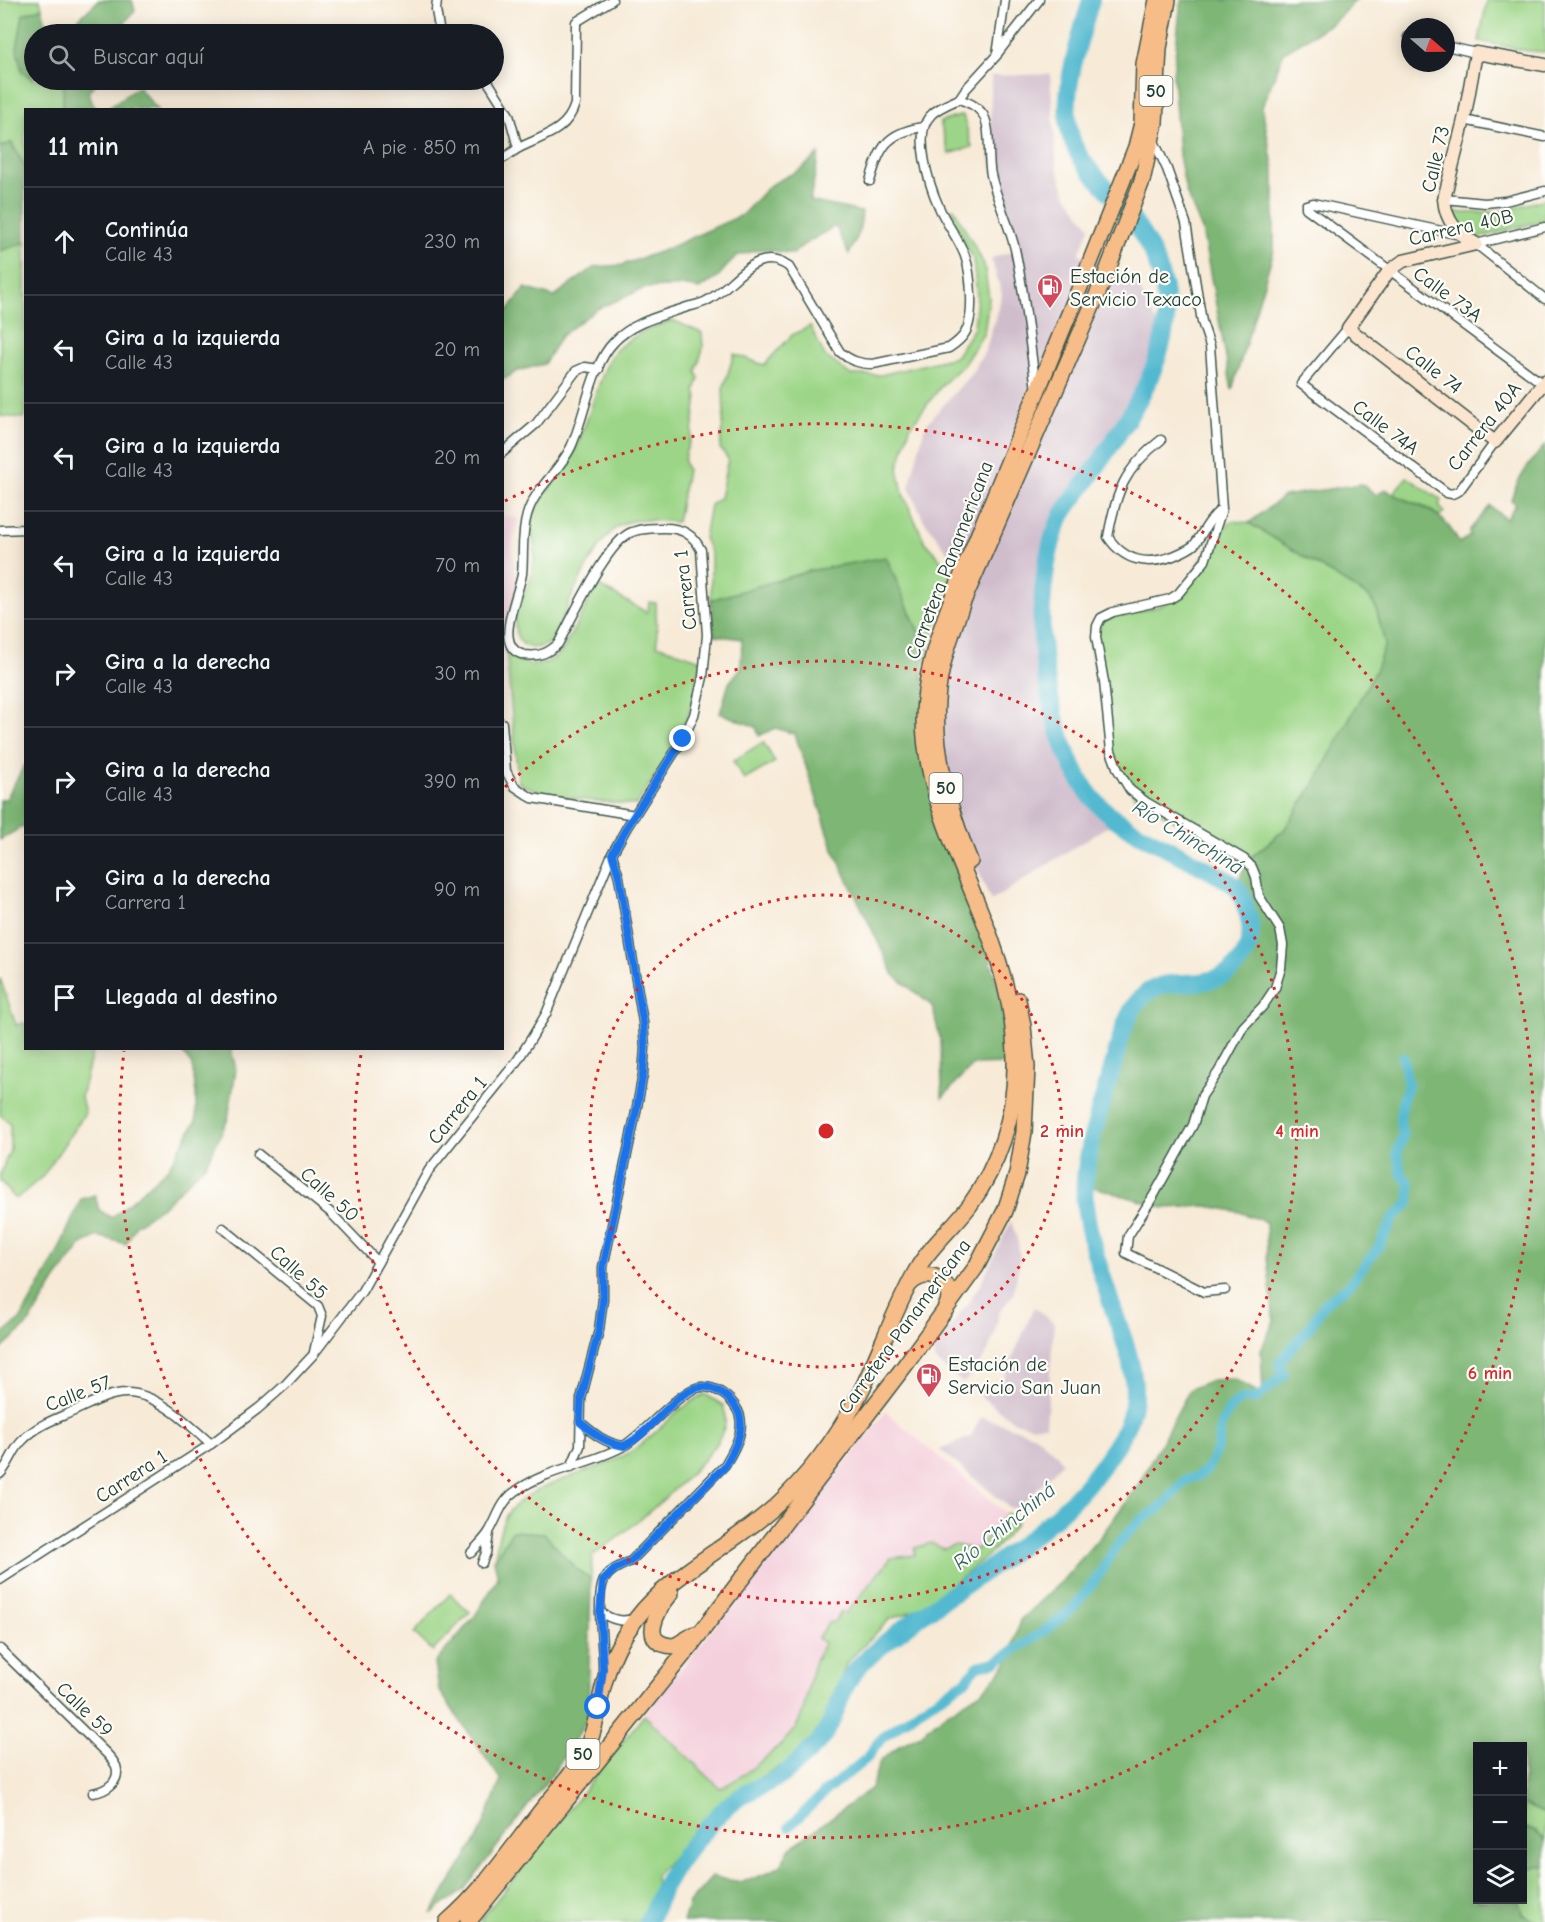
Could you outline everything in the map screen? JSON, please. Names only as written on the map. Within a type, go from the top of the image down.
[{"type":"highway","name":"Carretera Panamericana","points":[[447,1922],[476,1893],[579,1762],[594,1730],[598,1707],[613,1656],[637,1617],[688,1572],[766,1514],[785,1497],[816,1462],[849,1413],[866,1382],[908,1286],[929,1252],[970,1205],[998,1154],[1008,1125],[1013,1100],[1016,1066],[1012,1025],[1006,989],[992,941],[949,837],[934,791],[926,745],[925,700],[933,651],[948,610],[1136,147],[1142,123],[1144,64],[1156,0]]},
{"type":"highway","name":"Carretera Panamericana","points":[[468,1922],[705,1627],[894,1380],[976,1267],[1005,1211],[1017,1174],[1024,1132],[1027,1067],[1023,1026],[1015,987],[1000,937],[958,831],[946,788],[936,719],[940,678],[945,655],[963,604],[1109,265],[1142,181],[1153,138],[1158,57],[1168,0]]},
{"type":"highway","points":[[908,1286],[923,1275],[932,1275],[940,1279],[949,1295],[944,1312]]},
{"type":"highway","points":[[688,1572],[661,1605],[652,1623],[653,1632],[662,1643],[675,1646],[705,1627]]},
{"type":"street","points":[[437,0],[438,24]]},
{"type":"street","points":[[504,158],[518,148],[547,136],[563,126],[572,115],[575,104],[576,22],[612,0]]},
{"type":"street","points":[[997,54],[1005,0]]},
{"type":"street","points":[[870,181],[877,157],[890,138],[910,129],[923,127],[930,115],[958,99],[1039,0]]},
{"type":"street","points":[[1455,48],[1545,65]]},
{"type":"street","name":"Calle 73","points":[[1476,53],[1464,120],[1444,199],[1445,213],[1460,235],[1476,244],[1545,298]]},
{"type":"street","points":[[493,90],[504,108]]},
{"type":"street","points":[[958,99],[973,105],[982,113],[987,126],[988,161],[1015,248],[1036,393]]},
{"type":"street","points":[[504,108],[518,148]]},
{"type":"street","points":[[1464,120],[1545,137]]},
{"type":"street","name":"Carrera 1","points":[[0,1580],[211,1444],[285,1385],[350,1309],[429,1170],[517,1062],[546,1014],[612,854],[683,739],[694,715],[703,677],[707,635],[701,550],[696,539],[685,531],[672,528],[646,528],[631,532],[619,539],[608,553],[558,644],[550,652],[533,656],[521,654],[511,646],[508,634],[509,619],[520,587],[523,530],[527,514],[534,499],[571,447],[607,350],[624,333],[644,321],[708,300],[747,267],[763,261],[781,261],[789,267],[840,352],[850,360],[862,364],[873,364],[949,348],[959,341],[967,331],[970,318],[970,278],[965,255],[939,208],[928,176],[922,140],[923,127]]},
{"type":"street","points":[[1153,138],[1167,169],[1186,223],[1200,312],[1210,346],[1222,509],[1205,561],[1178,594],[1170,599],[1113,612],[1101,618],[1097,626],[1096,637],[1104,682],[1111,751],[1118,770],[1130,790],[1146,802],[1244,859],[1252,867],[1259,896],[1280,929],[1283,945],[1281,968],[1275,988],[1263,1006],[1243,1027],[1219,1071],[1202,1096],[1192,1125],[1154,1195],[1128,1236],[1126,1253],[1204,1292],[1225,1290]]},
{"type":"street","points":[[1444,199],[1485,203],[1505,201],[1545,191]]},
{"type":"street","name":"Calle 73A","points":[[1460,235],[1313,203],[1309,203],[1306,208],[1389,271],[1544,382]]},
{"type":"street","name":"Carrera 40B","points":[[1301,384],[1348,328],[1389,271],[1403,261],[1545,227]]},
{"type":"street","name":"Calle 74","points":[[1348,328],[1496,442]]},
{"type":"street","points":[[504,451],[536,424],[576,371],[585,367],[599,369]]},
{"type":"street","name":"Carrera 40A","points":[[1452,494],[1459,491],[1544,382]]},
{"type":"street","name":"Calle 74A","points":[[1301,384],[1447,493],[1452,494]]},
{"type":"street","points":[[1161,440],[1145,453],[1119,490],[1113,506],[1108,537],[1114,547],[1142,561],[1158,562],[1193,545],[1216,513],[1222,509]]},
{"type":"street","points":[[0,530],[24,530]]},
{"type":"street","points":[[504,747],[506,771],[514,786],[532,798],[635,814]]},
{"type":"street","points":[[571,1467],[580,1446],[581,1399],[599,1330],[603,1299],[603,1267],[643,1074],[643,1022],[619,876],[612,854]]},
{"type":"street","name":"Calle 50","points":[[258,1154],[330,1212],[378,1262]]},
{"type":"street","name":"Calle 55","points":[[223,1227],[318,1306],[322,1316],[313,1355]]},
{"type":"street","points":[[482,1563],[489,1532],[498,1510],[514,1492],[536,1478],[599,1458],[624,1446],[640,1436],[686,1393],[700,1387],[715,1389],[729,1398],[738,1410],[741,1429],[735,1448],[725,1466],[631,1561],[609,1574],[603,1581],[600,1612],[603,1669],[598,1707]]},
{"type":"street","name":"Calle 57","points":[[0,1474],[16,1448],[38,1426],[103,1398],[126,1392],[156,1401],[185,1421],[211,1444]]},
{"type":"street","points":[[580,1422],[601,1439],[624,1446]]},
{"type":"street","points":[[471,1553],[489,1532]]},
{"type":"street","points":[[600,1612],[618,1621],[628,1621],[637,1617]]},
{"type":"street","name":"Calle 59","points":[[0,1649],[107,1754],[116,1766],[117,1776],[111,1786],[104,1791],[93,1793]]},
{"type":"shaded area","points":[[1050,74],[1057,168],[1067,195],[1090,227],[1079,254],[1135,279],[1164,339],[1142,392],[1099,462],[1060,517],[1046,570],[1042,610],[1042,649],[1057,723],[1067,754],[1080,782],[1098,805],[1117,820],[991,901],[963,834],[945,765],[942,718],[950,667],[982,577],[953,559],[923,519],[909,487],[925,426],[972,373],[986,349],[1002,294],[991,258],[1018,250],[990,158],[991,76]]},
{"type":"shaded area","points":[[504,516],[519,518],[511,548],[518,585],[504,630]]},
{"type":"shaded area","points":[[1011,1221],[1018,1242],[1020,1261],[1013,1295],[999,1312],[988,1351],[977,1369],[963,1383],[935,1360],[933,1353],[980,1285]]},
{"type":"shaded area","points":[[1034,1307],[1054,1323],[1046,1425],[1030,1426],[1015,1422],[979,1395],[999,1390]]},
{"type":"shaded area","points":[[886,1412],[1017,1523],[991,1553],[915,1568],[885,1591],[804,1729],[729,1795],[644,1715]]},
{"type":"shaded area","points":[[981,1417],[1035,1435],[1057,1454],[1062,1463],[1019,1508],[1010,1508],[940,1450],[971,1436]]},
{"type":"green space","points":[[0,0],[40,0],[42,8],[23,14],[24,90],[64,90],[62,108],[24,108],[24,165],[12,143],[0,147]]},
{"type":"green space","points":[[99,0],[132,0],[135,11],[123,24],[73,24]]},
{"type":"green space","points":[[1181,0],[1356,0],[1334,22],[1284,52],[1262,107],[1274,171],[1274,250],[1232,390],[1202,230],[1186,192],[1179,155],[1173,75]]},
{"type":"green space","points":[[1487,0],[1545,0],[1545,52],[1528,51],[1479,41]]},
{"type":"green space","points":[[42,8],[46,24],[24,24],[24,73],[17,49],[23,14]]},
{"type":"green space","points":[[64,90],[90,90],[88,92],[95,108],[62,108]]},
{"type":"green space","points":[[134,90],[141,90],[156,108],[107,108]]},
{"type":"green space","points":[[963,115],[972,147],[949,154],[940,122]]},
{"type":"green space","points":[[11,143],[24,165],[24,242],[0,251],[0,147]]},
{"type":"green space","points":[[819,154],[810,201],[862,212],[859,233],[849,254],[835,226],[803,245],[793,254],[762,249],[736,256],[716,279],[699,289],[688,286],[645,288],[597,309],[561,336],[544,364],[517,371],[504,379],[504,316],[525,288],[555,297],[595,267],[622,265],[662,251],[742,215],[770,185],[801,169]]},
{"type":"green space","points":[[1545,199],[1545,220],[1475,239],[1468,237],[1450,211],[1499,212]]},
{"type":"green space","points":[[953,207],[984,264],[989,298],[984,333],[964,364],[942,385],[910,427],[898,468],[903,494],[924,540],[952,573],[927,651],[886,557],[809,571],[711,600],[711,554],[704,538],[710,505],[720,498],[728,459],[720,448],[724,414],[723,389],[734,354],[764,365],[792,335],[810,326],[825,356],[851,375],[881,375],[955,357],[974,328],[977,296],[973,259],[953,220]]},
{"type":"green space","points":[[24,242],[23,418],[0,416],[0,251]]},
{"type":"green space","points":[[672,320],[702,333],[703,348],[696,372],[699,378],[695,391],[697,397],[691,438],[685,454],[684,462],[687,470],[677,522],[632,521],[611,532],[587,566],[552,639],[540,647],[526,646],[520,642],[518,637],[515,616],[532,570],[535,553],[531,523],[534,511],[569,463],[613,353],[635,336]]},
{"type":"green space","points":[[1545,445],[1545,1814],[1527,1806],[1527,1742],[1473,1742],[1473,1904],[1519,1904],[1523,1914],[1537,1922],[683,1922],[689,1903],[712,1877],[742,1882],[766,1874],[781,1865],[789,1849],[871,1788],[880,1761],[901,1745],[920,1735],[941,1717],[984,1690],[1007,1664],[1020,1620],[1062,1581],[1104,1532],[1138,1485],[1190,1389],[1212,1380],[1234,1379],[1263,1395],[1261,1350],[1274,1321],[1267,1258],[1266,1222],[1239,1212],[1208,1206],[1165,1208],[1084,1184],[1117,1050],[1133,1007],[1147,993],[1162,985],[1216,979],[1224,975],[1244,956],[1251,939],[1252,924],[1236,887],[1247,861],[1284,830],[1315,783],[1376,669],[1385,644],[1376,608],[1369,597],[1249,523],[1284,496],[1361,484],[1377,495],[1385,489],[1427,509],[1444,521],[1459,543],[1470,536],[1469,531],[1490,506],[1506,519],[1516,504],[1511,500],[1525,471]]},
{"type":"green space","points":[[1407,477],[1441,500],[1439,506],[1444,512],[1439,516],[1429,509],[1392,494]]},
{"type":"green space","points":[[1233,521],[1249,523],[1369,597],[1376,608],[1385,644],[1376,669],[1323,769],[1300,807],[1284,830],[1247,860],[1137,800],[1115,766],[1090,643],[1097,626],[1110,617],[1149,609],[1166,603],[1176,596],[1214,540]]},
{"type":"green space","points":[[886,557],[927,651],[922,675],[1006,1027],[1009,1064],[973,1065],[942,1098],[941,1042],[932,1006],[894,975],[835,853],[795,734],[775,728],[759,736],[756,727],[720,713],[729,683],[741,668],[742,639],[714,635],[711,600],[809,571]]},
{"type":"green space","points":[[597,585],[646,612],[649,602],[656,603],[657,645],[701,660],[693,702],[686,720],[669,754],[636,805],[561,796],[532,789],[519,783],[506,650],[520,660],[533,665],[546,663],[553,659],[561,653]]},
{"type":"green space","points":[[763,742],[775,762],[744,780],[733,761]]},
{"type":"green space","points":[[24,766],[24,826],[0,840],[0,800],[6,799]]},
{"type":"green space","points":[[0,978],[16,1025],[24,1023],[24,1050],[93,1050],[81,1097],[85,1113],[43,1176],[16,1199],[0,1181],[0,1175],[10,1150],[10,1123],[0,1115]]},
{"type":"green space","points":[[181,1050],[231,1050],[236,1069],[228,1119],[206,1164],[162,1207],[136,1225],[126,1244],[98,1236],[83,1243],[56,1279],[30,1322],[0,1351],[0,1336],[20,1320],[56,1256],[81,1199],[95,1195],[99,1210],[112,1218],[168,1168],[196,1121],[196,1094],[192,1065]]},
{"type":"green space","points":[[705,1394],[724,1406],[725,1424],[719,1439],[688,1476],[668,1495],[592,1556],[591,1580],[574,1567],[544,1533],[512,1531],[494,1560],[500,1531],[506,1516],[516,1504],[548,1486],[621,1457],[645,1441],[685,1406]]},
{"type":"green space","points":[[1007,1513],[1017,1523],[991,1553],[922,1608],[890,1619],[847,1662],[823,1726],[791,1760],[729,1795],[655,1876],[652,1902],[637,1922],[479,1922],[644,1715],[720,1788],[729,1784],[772,1752],[796,1727],[800,1720],[814,1664],[824,1643],[818,1638],[829,1622],[833,1623],[841,1612],[846,1613],[891,1558],[915,1555],[915,1548],[931,1543],[944,1549],[956,1545],[976,1550]]},
{"type":"green space","points":[[512,1531],[544,1533],[574,1567],[591,1580],[588,1719],[553,1773],[464,1890],[431,1914],[479,1836],[501,1780],[439,1690],[435,1663],[475,1616],[498,1578],[494,1560]]},
{"type":"green space","points":[[450,1594],[470,1612],[433,1651],[414,1633]]},
{"type":"green space","points":[[1527,1806],[1545,1814],[1545,1840],[1536,1832],[1527,1828]]},
{"type":"green space","points":[[1527,1828],[1536,1832],[1545,1840],[1545,1866],[1527,1871]]},
{"type":"green space","points":[[1538,1865],[1545,1866],[1545,1922],[1527,1916],[1519,1904],[1527,1904],[1527,1872]]},
{"type":"waterway","name":"Río Chinchiná","points":[[648,1922],[665,1884],[688,1850],[713,1820],[741,1796],[786,1773],[817,1744],[830,1724],[848,1681],[863,1662],[893,1637],[1050,1522],[1077,1495],[1119,1440],[1126,1427],[1134,1400],[1133,1373],[1096,1257],[1087,1218],[1086,1170],[1093,1134],[1123,1030],[1130,1013],[1140,999],[1148,992],[1163,985],[1206,981],[1219,977],[1238,964],[1249,944],[1249,921],[1243,900],[1232,883],[1111,816],[1087,790],[1063,742],[1048,685],[1044,657],[1042,607],[1050,547],[1065,510],[1126,422],[1139,398],[1160,350],[1165,326],[1164,286],[1153,255],[1127,213],[1083,161],[1071,138],[1067,114],[1070,81],[1091,0]]},
{"type":"waterway","points":[[789,1827],[826,1791],[866,1759],[882,1738],[919,1710],[965,1681],[978,1666],[996,1662],[1052,1626],[1074,1607],[1099,1575],[1117,1545],[1138,1522],[1162,1507],[1185,1480],[1196,1477],[1207,1470],[1218,1446],[1221,1424],[1230,1409],[1240,1399],[1256,1399],[1284,1375],[1279,1363],[1312,1324],[1325,1303],[1348,1286],[1378,1248],[1393,1219],[1409,1203],[1410,1184],[1402,1175],[1397,1152],[1403,1137],[1400,1121],[1402,1102],[1408,1085],[1403,1057]]},
{"type":"place","name":"Estación de Servicio Texaco","points":[[1050,310]]},
{"type":"place","name":"Estación de Servicio San Juan","points":[[929,1399]]},
{"type":"route","points":[[598,1707],[602,1688],[604,1650],[600,1612],[603,1581],[615,1569],[631,1561],[725,1466],[735,1448],[741,1429],[738,1410],[729,1398],[715,1389],[700,1387],[686,1393],[640,1436],[624,1446],[601,1439],[580,1422],[581,1399],[599,1330],[603,1299],[603,1267],[636,1112],[645,1048],[643,1022],[619,876],[612,854],[683,739]]}]
